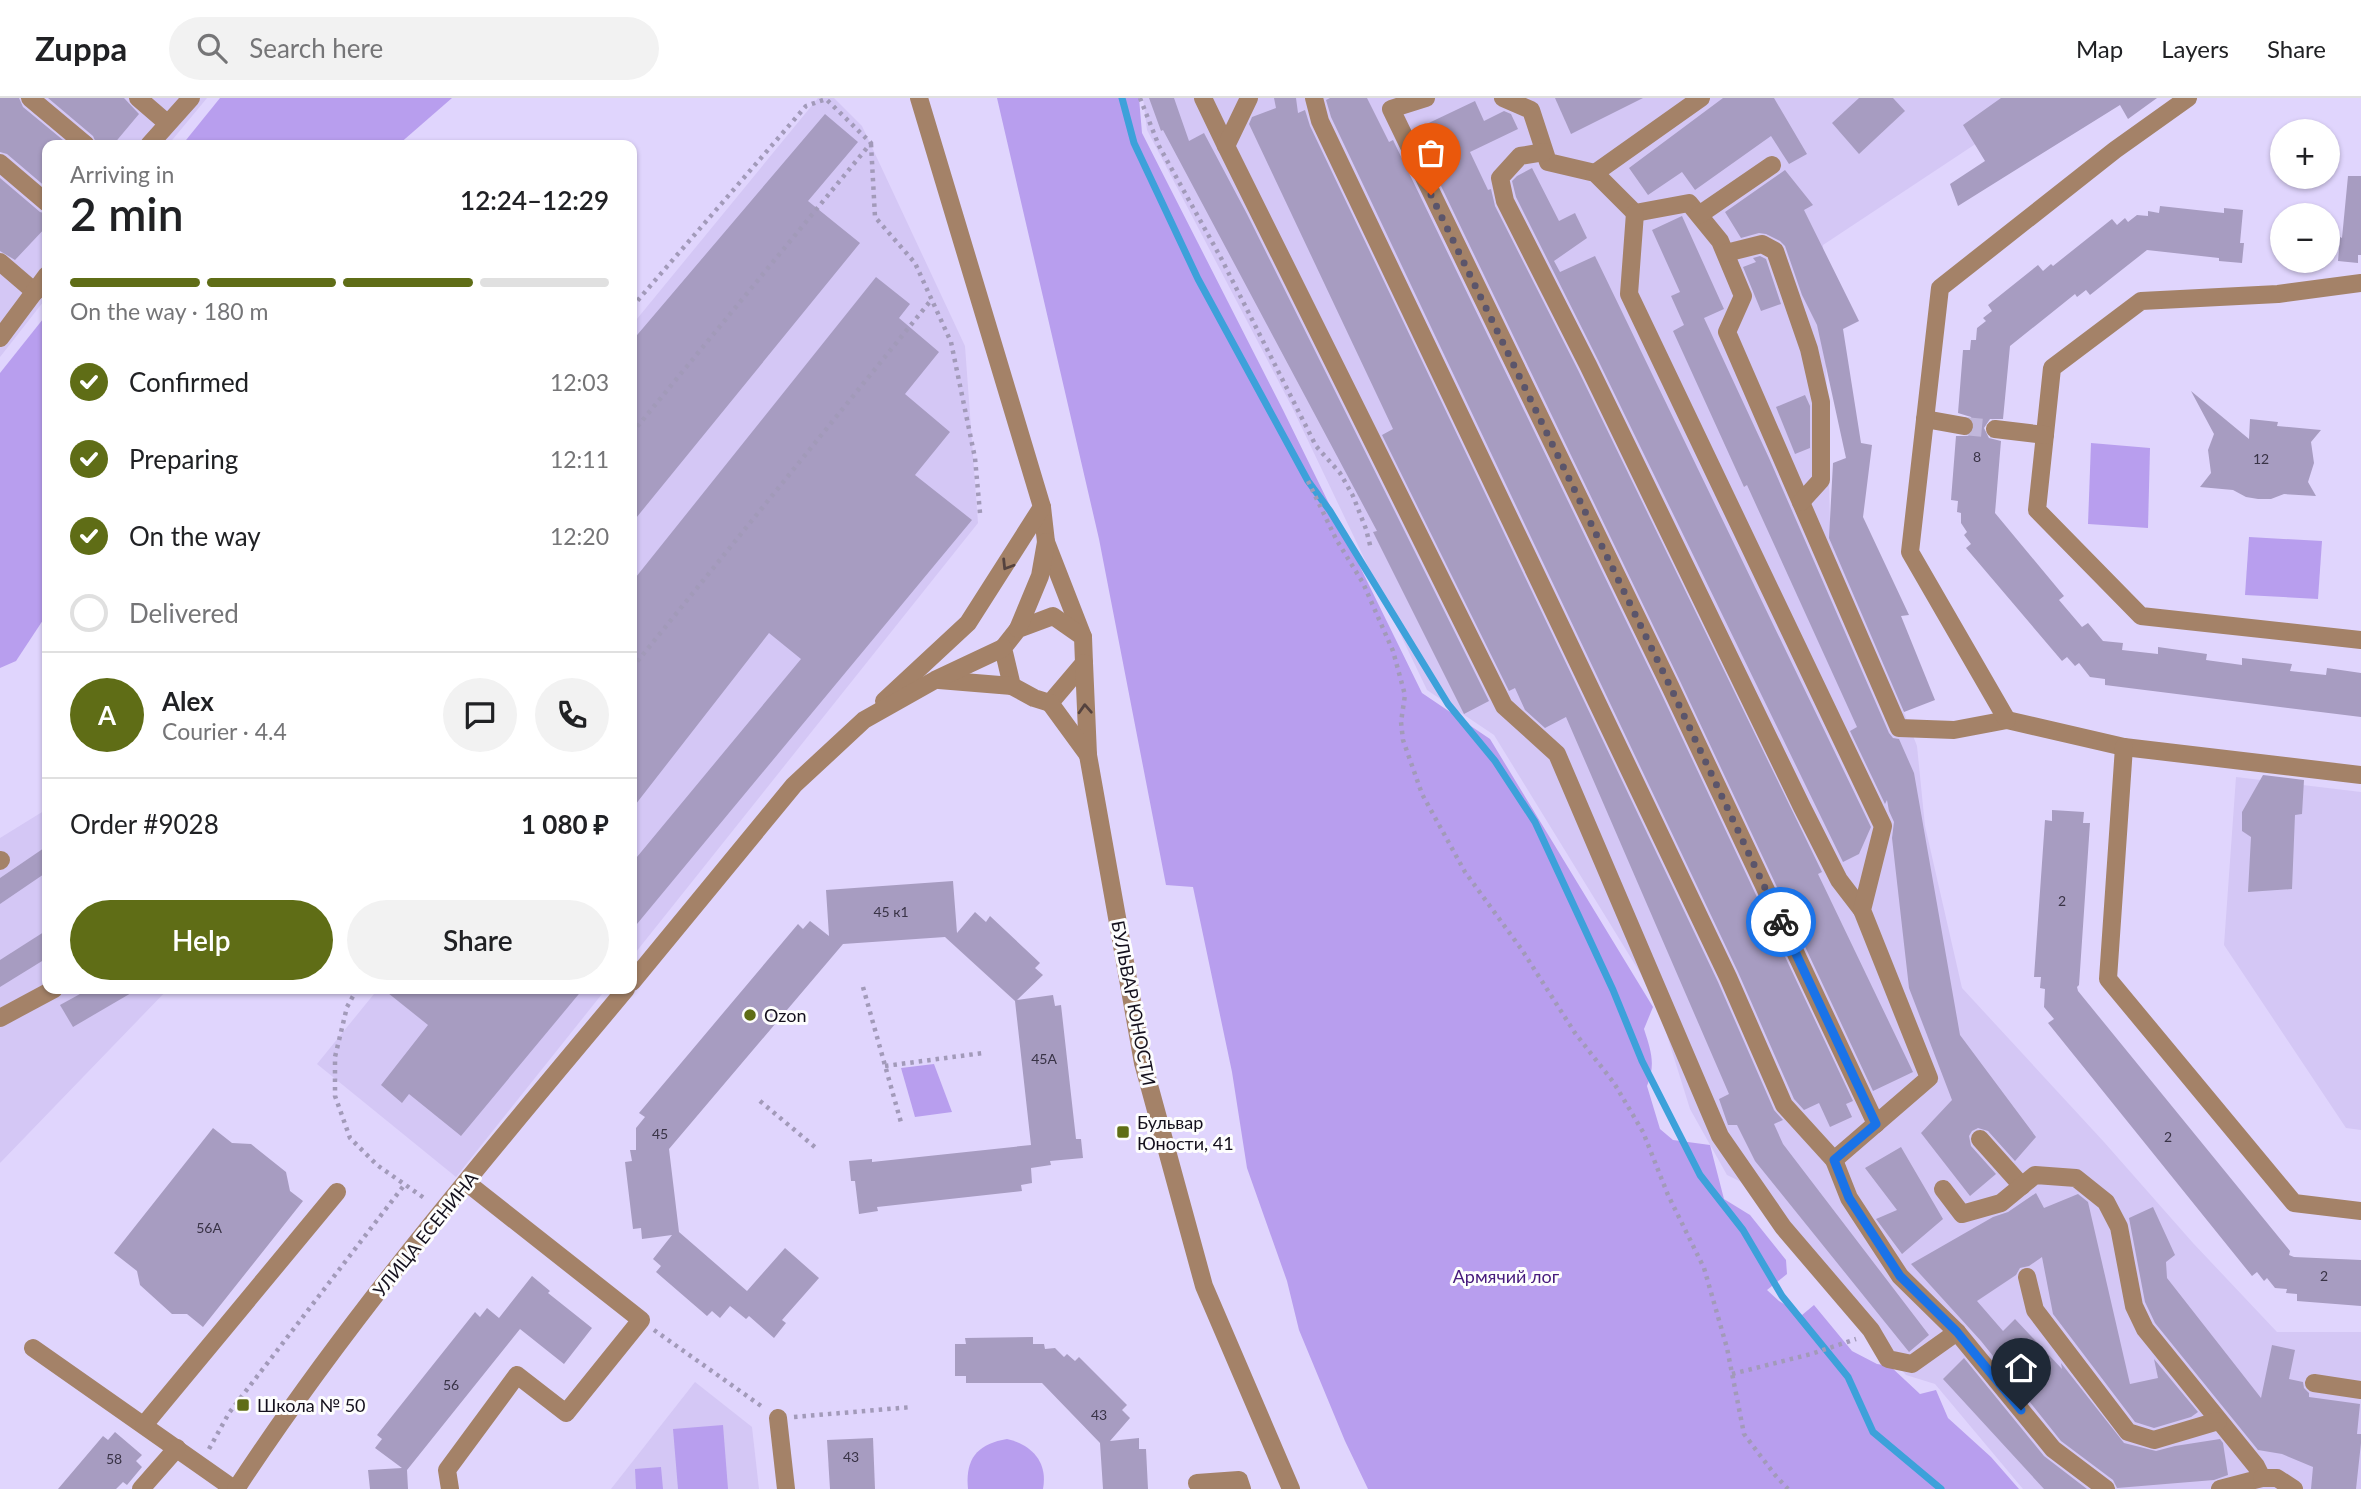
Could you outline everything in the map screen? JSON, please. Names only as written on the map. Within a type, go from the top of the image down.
[{"type":"street","points":[[30,98],[80,140]]},
{"type":"street","points":[[138,98],[167,122]]},
{"type":"street","points":[[153,140],[191,98]]},
{"type":"street","points":[[919,98],[1042,507],[1046,542],[1083,637],[1084,663],[1050,703]]},
{"type":"street","points":[[1203,98],[1504,706],[1556,754],[1720,1136],[1783,1227],[1871,1330],[1888,1359],[1912,1364],[1957,1332]]},
{"type":"street","points":[[1226,146],[1249,98]]},
{"type":"street","points":[[1314,98],[1320,121],[1710,939],[1784,1105],[1834,1160],[1849,1198],[1900,1276],[1957,1332],[2053,1448],[2106,1489]]},
{"type":"street","points":[[1426,98],[1391,109],[1670,686],[1876,1124]]},
{"type":"street","points":[[1503,98],[1532,104],[1548,162],[1595,173],[1634,213],[1629,294],[1882,826],[1862,910]]},
{"type":"street","points":[[1595,173],[1701,98]]},
{"type":"street","points":[[2007,720],[1910,552],[1940,288],[2115,150],[2188,98]]},
{"type":"street","points":[[1544,152],[1520,156],[1500,178],[1505,201],[1588,365],[1802,807],[1839,880],[1862,910],[1929,1078],[1834,1160]]},
{"type":"street","points":[[0,163],[42,199]]},
{"type":"street","points":[[1699,215],[1772,165]]},
{"type":"street","points":[[1634,213],[1689,203],[1720,241],[1743,296],[1727,332],[1899,728],[1954,730],[2007,720],[2124,747],[2361,775]]},
{"type":"street","points":[[1726,253],[1762,244],[1775,251],[1809,349],[1821,402],[1821,481],[1801,502]]},
{"type":"street","points":[[0,262],[35,292]]},
{"type":"street","points":[[0,338],[42,282]]},
{"type":"street","points":[[2361,282],[2278,294],[2141,301],[2052,368],[2036,510],[2141,615],[2361,640]]},
{"type":"street","points":[[1925,419],[1964,426]]},
{"type":"street","points":[[1995,429],[2045,435]]},
{"type":"street","points":[[637,976],[794,785],[968,623],[1042,507]]},
{"type":"street","points":[[864,720],[935,680],[1003,648],[1018,629],[1040,576],[1046,542]]},
{"type":"street","points":[[1018,629],[1053,616],[1083,637]]},
{"type":"street","points":[[1003,648],[1012,686]]},
{"type":"street","name":"БУЛЬВАР ЮНОСТИ","points":[[1084,663],[1088,755],[1143,1062],[1204,1286],[1290,1489]]},
{"type":"street","points":[[935,680],[1012,686],[1050,703],[1088,755]]},
{"type":"street","points":[[2124,747],[2108,979],[2294,1203],[2361,1211]]},
{"type":"street","points":[[0,1018],[45,994]]},
{"type":"street","name":"УЛИЦА ЕСЕНИНА","points":[[235,1489],[324,1361],[466,1182],[622,994]]},
{"type":"street","points":[[1980,1139],[2022,1186]]},
{"type":"street","points":[[1943,1188],[1962,1214],[2001,1203],[2035,1175],[2076,1178],[2106,1202],[2119,1227],[2134,1306],[2145,1329],[2256,1466],[2262,1478]]},
{"type":"street","points":[[450,1489],[447,1470],[517,1376],[566,1413],[641,1320],[466,1182]]},
{"type":"street","points":[[144,1425],[337,1192]]},
{"type":"street","points":[[2027,1277],[2035,1310],[2128,1432],[2154,1440],[2218,1421]]},
{"type":"street","points":[[33,1348],[235,1489]]},
{"type":"street","points":[[2314,1383],[2361,1390]]},
{"type":"street","points":[[778,1418],[786,1489]]},
{"type":"street","points":[[142,1489],[177,1448]]},
{"type":"street","points":[[2220,1489],[2262,1478],[2277,1478],[2294,1489]]},
{"type":"street","points":[[1198,1483],[1239,1480],[1242,1489]]},
{"type":"path","points":[[803,98],[806,106]]},
{"type":"path","points":[[1140,98],[1159,146],[1221,258],[1316,446],[1340,473],[1353,496],[1371,549]]},
{"type":"path","points":[[637,301],[806,106],[826,99],[871,143],[875,217],[915,263],[951,342],[975,457],[980,513]]},
{"type":"path","points":[[637,427],[871,143]]},
{"type":"path","points":[[637,662],[932,299]]},
{"type":"path","points":[[1308,481],[1336,539],[1363,583],[1392,651],[1405,695],[1401,722],[1403,740],[1422,794],[1465,872],[1522,950],[1575,1033],[1614,1083],[1643,1132],[1668,1195],[1704,1268],[1727,1348],[1744,1434],[1788,1489]]},
{"type":"path","points":[[863,987],[902,1126]]},
{"type":"path","points":[[354,994],[347,1007],[335,1058],[335,1096],[350,1138],[377,1165],[443,1211]]},
{"type":"path","points":[[885,1066],[983,1053]]},
{"type":"path","points":[[760,1101],[816,1148]]},
{"type":"path","points":[[202,1466],[229,1413],[405,1184]]},
{"type":"path","points":[[641,1320],[778,1418],[912,1407]]},
{"type":"path","points":[[1732,1374],[1843,1345]]},
{"type":"shaded area","points":[[0,98],[207,98],[172,140],[42,140],[42,303],[0,357]]},
{"type":"shaded area","points":[[818,98],[834,98],[862,126],[965,346],[978,523],[637,951],[637,319]]},
{"type":"shaded area","points":[[1143,98],[2045,98],[1823,245],[1830,522],[1917,746],[1925,826],[1962,988],[2277,1332],[2361,1332],[2361,1489],[2023,1489],[1935,1384],[1906,1375],[1815,1265],[1766,1194],[1727,1175],[1690,1109],[1655,997],[1494,735],[1427,690],[1292,407],[1147,130]]},
{"type":"shaded area","points":[[2236,777],[2361,792],[2361,1130],[2346,1128],[2224,945]]},
{"type":"shaded area","points":[[42,812],[42,994],[163,994],[0,1163],[0,838]]},
{"type":"shaded area","points":[[374,994],[602,994],[456,1177],[317,1064]]},
{"type":"shaded area","points":[[695,1382],[752,1427],[759,1489],[611,1489]]},
{"type":"green space","points":[[220,98],[452,98],[404,140],[186,140]]},
{"type":"green space","name":"Армячий лог","points":[[997,98],[1139,98],[1142,133],[1283,410],[1422,693],[1490,739],[1653,1007],[1644,1029],[1652,1064],[1647,1086],[1660,1129],[1673,1140],[1710,1145],[1724,1199],[1750,1215],[1786,1260],[1787,1274],[1767,1290],[1802,1315],[1814,1305],[1852,1351],[1877,1364],[1890,1366],[1920,1394],[1936,1390],[1948,1418],[1991,1457],[2019,1489],[1368,1489],[1299,1330],[1287,1281],[1247,1168],[1232,1072],[1193,887],[1166,885],[1099,539]]},
{"type":"green space","points":[[42,320],[42,622],[16,661],[0,668],[0,373]]},
{"type":"green space","points":[[2091,443],[2150,448],[2148,528],[2088,524]]},
{"type":"green space","points":[[2249,537],[2322,541],[2318,599],[2245,595]]},
{"type":"green space","points":[[934,1064],[952,1112],[915,1117],[901,1068]]},
{"type":"green space","points":[[723,1425],[728,1489],[678,1489],[673,1429]]},
{"type":"green space","points":[[1007,1439],[1031,1450],[1036,1456],[1043,1471],[1043,1489],[968,1489],[969,1469],[975,1455],[988,1445]]},
{"type":"green space","points":[[661,1467],[663,1489],[636,1489],[635,1469]]},
{"type":"building","points":[[0,98],[19,98],[23,107],[63,140],[42,140],[42,184],[7,154],[0,152]]},
{"type":"building","points":[[48,98],[124,98],[139,114],[117,140],[95,140]]},
{"type":"building","points":[[1149,98],[1174,98],[1189,141],[1204,133],[1247,214],[1489,701],[1464,714],[1373,532],[1377,531],[1163,130],[1161,131]]},
{"type":"building","points":[[1274,98],[1296,98],[1298,113],[1305,110],[1310,126],[1718,982],[1774,1110],[1783,1120],[1774,1124],[1783,1144],[1929,1335],[1909,1352],[1755,1161],[1737,1125],[1728,1125],[1719,1099],[1729,1094],[1566,717],[1545,728],[1525,710],[1515,688],[1509,691],[1382,435],[1393,429],[1249,124],[1252,117],[1276,108]]},
{"type":"building","points":[[1367,98],[1389,142],[1393,140],[1660,691],[1853,1101],[1846,1104],[1852,1117],[1830,1127],[1819,1103],[1804,1110],[1794,1099],[1738,972],[1331,117],[1326,100]]},
{"type":"building","points":[[1555,98],[1643,98],[1571,134]]},
{"type":"building","points":[[1723,98],[1774,98],[1807,154],[1789,164],[1771,136],[1695,190],[1682,172],[1648,195],[1629,168]]},
{"type":"building","points":[[1859,98],[1893,98],[1905,111],[1859,154],[1832,123]]},
{"type":"building","points":[[2001,98],[2157,98],[2128,119],[2120,105],[1958,206],[1950,184],[1985,161],[1963,125]]},
{"type":"building","points":[[1475,101],[1484,121],[1504,111],[1511,114],[1518,129],[1470,152],[1488,190],[1491,189],[1495,206],[1578,370],[1822,872],[1818,874],[1913,1072],[1873,1091],[1680,681],[1414,130]]},
{"type":"building","points":[[825,114],[858,142],[808,201],[860,243],[637,517],[637,335]]},
{"type":"building","points":[[1532,168],[1559,221],[1575,213],[1587,238],[1554,261],[1560,272],[1595,256],[1871,827],[1859,854],[1843,862],[1516,197],[1512,181]]},
{"type":"building","points":[[1785,170],[1813,205],[1804,210],[1859,321],[1843,329],[1861,443],[1872,445],[1863,517],[1909,615],[1901,616],[1935,700],[1904,712],[1829,538],[1833,463],[1846,458],[1817,325],[1802,295],[1785,246],[1766,234],[1741,238],[1725,212]]},
{"type":"building","points":[[2348,176],[2361,176],[2361,255],[2358,255],[2358,263],[2340,261],[2340,237],[2342,238]]},
{"type":"building","points":[[0,178],[42,213],[42,231],[15,260],[0,251]]},
{"type":"building","points":[[2160,206],[2224,213],[2224,208],[2243,210],[2240,243],[2244,243],[2242,263],[2147,250],[2090,295],[2086,290],[2077,297],[2075,294],[2010,346],[2003,419],[1990,419],[1984,428],[1989,438],[2001,441],[1995,513],[2064,596],[2059,600],[2082,627],[2088,623],[2103,641],[2123,643],[2122,650],[2158,654],[2158,647],[2207,654],[2206,660],[2242,665],[2242,658],[2292,664],[2290,671],[2326,675],[2327,668],[2361,673],[2361,717],[2105,685],[2105,679],[2090,677],[2079,663],[2075,666],[2067,657],[2062,661],[1966,548],[1971,544],[1964,535],[1967,532],[1961,523],[1961,513],[1957,512],[1958,501],[1951,500],[1956,436],[1968,436],[1975,427],[1971,417],[1958,413],[1963,350],[1970,350],[1971,340],[1976,340],[1977,328],[1986,321],[1983,318],[1992,311],[1988,305],[2038,265],[2043,271],[2051,264],[2053,266],[2112,219],[2117,225],[2125,218],[2128,222],[2137,215],[2148,216],[2148,211],[2159,213]]},
{"type":"building","points":[[1682,216],[1724,309],[1704,318],[1769,458],[1889,733],[1893,738],[1899,739],[1914,773],[1960,1035],[2036,1137],[2015,1161],[1988,1131],[1978,1128],[1972,1131],[1969,1136],[1971,1146],[1996,1174],[1970,1196],[1921,1133],[1952,1100],[1909,988],[1892,838],[1894,822],[1887,800],[1885,804],[1850,731],[1857,727],[1747,485],[1744,487],[1673,331],[1684,325],[1671,296],[1680,292],[1652,230]]},
{"type":"building","points":[[1760,256],[1766,259],[1781,304],[1761,311],[1743,267],[1756,262],[1753,258]]},
{"type":"building","points":[[876,277],[910,304],[899,318],[939,352],[905,394],[950,432],[915,475],[972,520],[637,924],[637,857],[801,659],[769,633],[637,803],[637,576]]},
{"type":"building","points":[[2191,391],[2249,439],[2250,419],[2278,422],[2277,426],[2321,430],[2311,442],[2314,463],[2308,482],[2316,496],[2284,494],[2271,499],[2258,499],[2246,497],[2233,490],[2200,487],[2211,473],[2208,450],[2214,434]]},
{"type":"building","points":[[1805,395],[1810,406],[1810,448],[1795,454],[1776,407]]},
{"type":"building","points":[[2263,775],[2304,780],[2302,814],[2295,815],[2292,889],[2248,892],[2251,837],[2242,831],[2242,812]]},
{"type":"building","points":[[2052,810],[2084,812],[2083,823],[2090,823],[2078,991],[2290,1251],[2289,1255],[2361,1260],[2361,1306],[2297,1301],[2297,1294],[2286,1293],[2287,1289],[2275,1288],[2267,1278],[2264,1281],[2257,1272],[2252,1276],[2048,1023],[2054,1019],[2044,1007],[2045,989],[2040,988],[2041,977],[2034,977],[2045,820],[2052,821]]},
{"type":"building","points":[[42,849],[42,875],[0,904],[0,878]]},
{"type":"building","points":[[953,881],[957,933],[975,912],[986,922],[990,916],[1040,963],[1035,968],[1043,975],[1017,1000],[1053,995],[1055,1006],[1061,1005],[1076,1139],[1081,1139],[1083,1158],[1050,1161],[1051,1165],[1031,1168],[1032,1183],[1021,1185],[1022,1191],[877,1207],[878,1211],[859,1214],[855,1181],[851,1181],[849,1161],[872,1159],[872,1162],[1031,1145],[1015,1001],[945,937],[843,944],[669,1149],[679,1232],[747,1291],[785,1248],[819,1278],[782,1320],[786,1323],[774,1338],[749,1316],[746,1319],[730,1306],[720,1318],[712,1311],[707,1316],[656,1272],[661,1266],[653,1259],[672,1235],[642,1239],[641,1228],[633,1229],[625,1162],[632,1161],[630,1150],[636,1150],[636,1128],[645,1117],[639,1113],[798,924],[803,929],[810,921],[829,936],[826,890]]},
{"type":"building","points":[[42,933],[42,961],[0,987],[0,960]]},
{"type":"building","points":[[80,994],[129,994],[73,1027],[60,1005]]},
{"type":"building","points":[[389,994],[579,994],[461,1136],[409,1094],[402,1103],[381,1085],[428,1025]]},
{"type":"building","points":[[213,1128],[232,1143],[251,1144],[286,1172],[290,1191],[303,1201],[203,1327],[187,1314],[172,1314],[140,1285],[137,1271],[114,1253]]},
{"type":"building","points":[[1901,1147],[1943,1219],[1902,1254],[1876,1219],[1897,1210],[1865,1168]]},
{"type":"building","points":[[2036,1193],[2044,1208],[2078,1194],[2088,1202],[2130,1384],[2158,1378],[2154,1359],[2198,1412],[2191,1417],[2154,1428],[2135,1422],[2053,1314],[2042,1257],[2029,1266],[2020,1268],[2016,1275],[1977,1301],[2003,1331],[2015,1319],[2062,1369],[2061,1363],[2124,1443],[2156,1451],[2220,1439],[2228,1475],[2214,1480],[2117,1488],[2113,1480],[2061,1441],[1981,1341],[1911,1264],[1993,1217],[2008,1212]]},
{"type":"building","points":[[2153,1207],[2175,1255],[2166,1262],[2167,1278],[2261,1398],[2272,1345],[2295,1350],[2289,1379],[2303,1382],[2309,1397],[2360,1404],[2357,1434],[2361,1434],[2361,1443],[2356,1489],[2311,1489],[2313,1467],[2282,1454],[2258,1450],[2155,1323],[2145,1302],[2129,1218]]},
{"type":"building","points":[[532,1276],[550,1291],[548,1293],[592,1328],[564,1364],[520,1329],[407,1470],[408,1489],[370,1489],[368,1470],[402,1468],[375,1448],[382,1439],[377,1435],[475,1312],[480,1317],[487,1308],[499,1318]]},
{"type":"building","points":[[1033,1337],[1033,1344],[1044,1344],[1045,1349],[1055,1348],[1064,1357],[1067,1354],[1075,1361],[1079,1357],[1127,1405],[1122,1410],[1130,1418],[1110,1441],[1139,1438],[1139,1449],[1146,1449],[1148,1489],[1103,1489],[1100,1443],[1042,1383],[966,1383],[966,1376],[955,1376],[955,1344],[966,1344],[965,1338]]},
{"type":"building","points":[[1964,1358],[2044,1456],[2087,1489],[2044,1489],[1943,1379]]},
{"type":"building","points":[[115,1432],[142,1455],[136,1461],[142,1467],[127,1485],[123,1482],[116,1489],[58,1489],[103,1436],[108,1440]]},
{"type":"building","points":[[873,1438],[875,1489],[830,1489],[827,1440]]},
{"type":"waterway","points":[[1122,98],[1134,143],[1198,279],[1308,481],[1330,511],[1448,704],[1495,761],[1535,822],[1613,990],[1642,1061],[1700,1175],[1743,1230],[1782,1296],[1848,1377],[1873,1432],[1941,1489]]},
{"type":"tunnel","points":[[1964,426],[1995,429]]},
{"type":"way so far","points":[[1431,195],[1670,686],[1781,922]]},
{"type":"place","name":"Ozon","points":[[750,1015]]},
{"type":"place","name":"Бульвар Юности, 41","points":[[1123,1132]]},
{"type":"place","name":"Школа № 50","points":[[243,1405]]},
{"type":"route","points":[[1781,922],[1876,1124],[1834,1160],[1849,1198],[1900,1276],[1957,1332],[2021,1410]]}]
